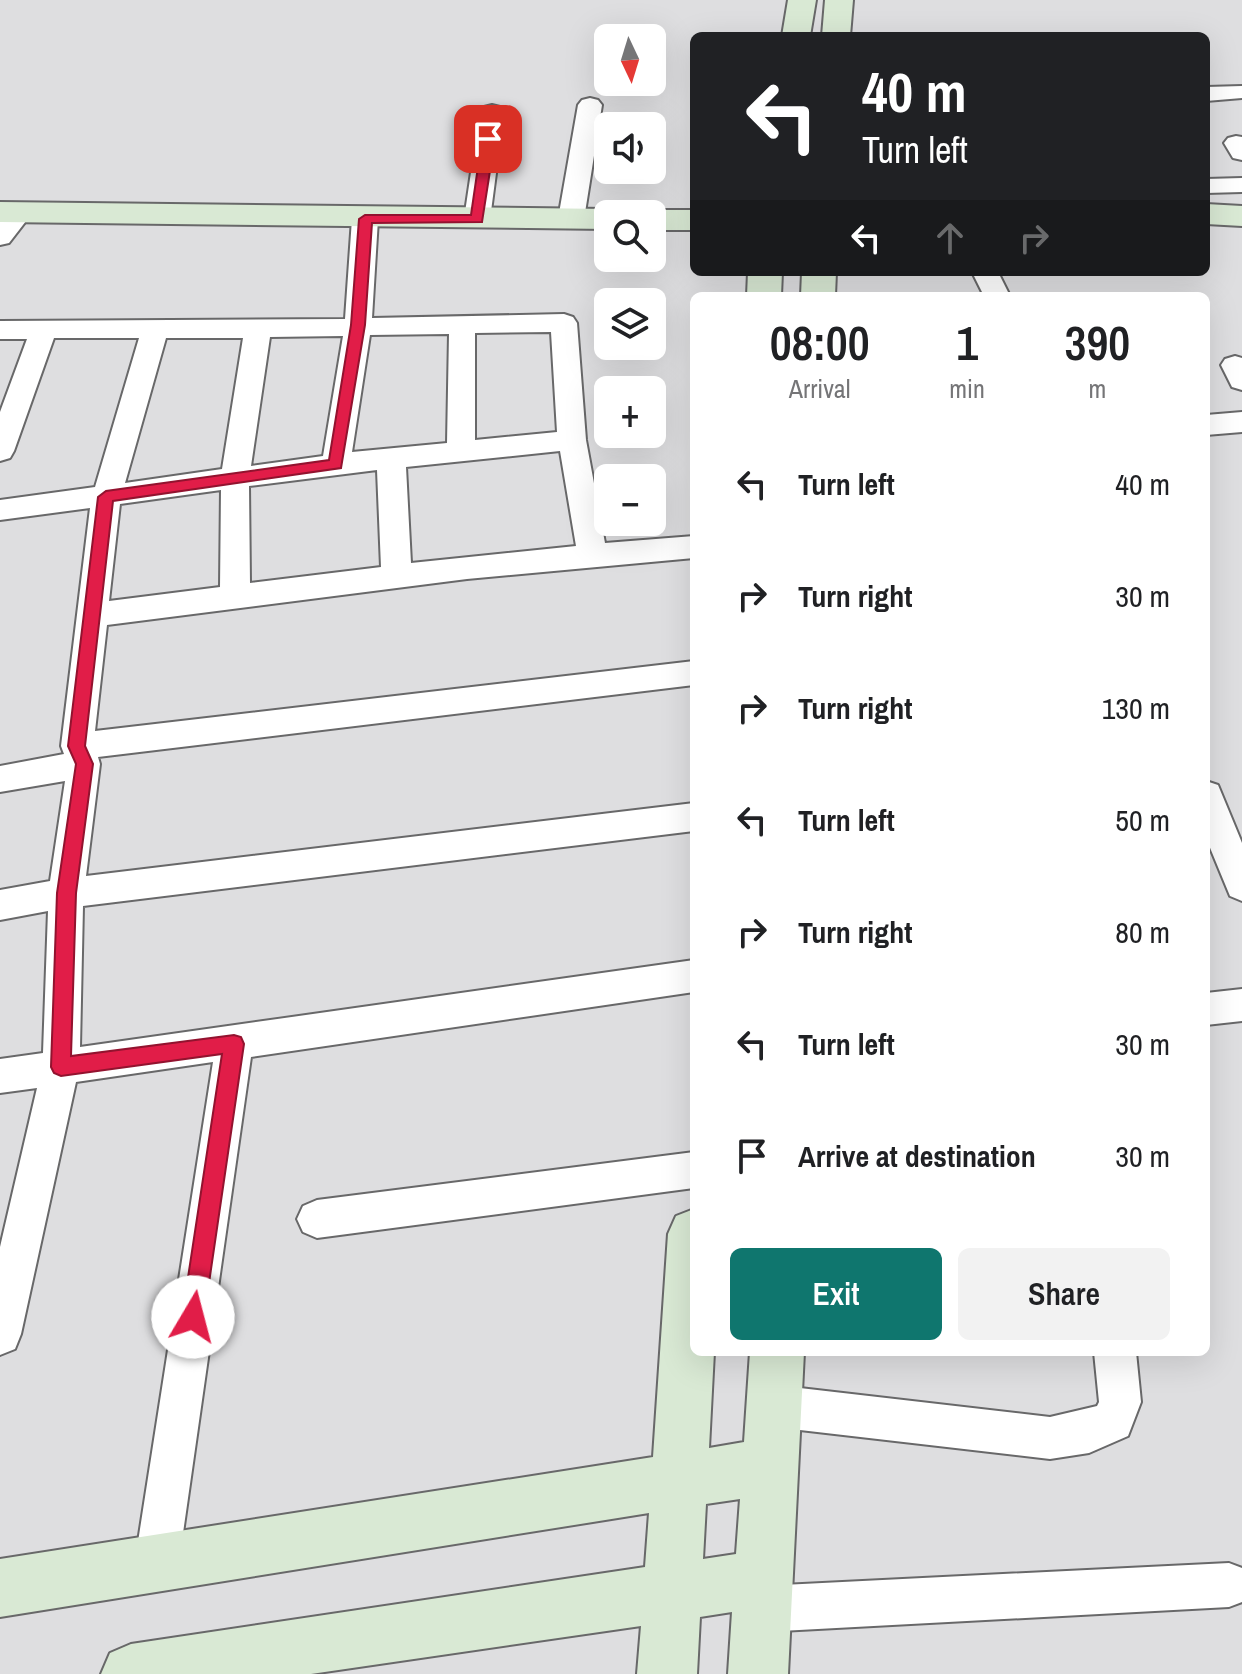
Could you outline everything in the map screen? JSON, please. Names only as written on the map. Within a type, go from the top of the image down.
[{"type":"street","points":[[797,32],[802,0]]},
{"type":"street","points":[[836,32],[839,0]]},
{"type":"street","points":[[1210,94],[1240,92]]},
{"type":"street","points":[[571,219],[590,105]]},
{"type":"street","points":[[477,219],[492,112]]},
{"type":"street","points":[[1210,186],[1242,185]]},
{"type":"street","points":[[0,237],[11,212],[365,219],[594,219]]},
{"type":"street","points":[[1210,214],[1242,216]]},
{"type":"street","points":[[336,464],[358,325],[365,219]]},
{"type":"street","points":[[666,220],[690,220]]},
{"type":"street","points":[[0,330],[564,323],[572,440],[592,554]]},
{"type":"street","points":[[461,450],[462,325]]},
{"type":"street","points":[[0,1334],[61,1067],[66,893],[91,615],[106,497],[138,396],[155,328]]},
{"type":"street","points":[[0,451],[44,329]]},
{"type":"street","points":[[235,597],[235,478],[258,329]]},
{"type":"street","points":[[1210,425],[1242,422]]},
{"type":"street","points":[[0,510],[336,464],[572,440]]},
{"type":"street","points":[[391,460],[396,575]]},
{"type":"street","points":[[91,615],[396,575],[592,554],[690,547]]},
{"type":"street","points":[[0,779],[80,755],[690,674]]},
{"type":"street","points":[[1210,805],[1242,886]]},
{"type":"street","points":[[0,905],[66,893],[690,817]]},
{"type":"street","points":[[0,1076],[690,977]]},
{"type":"street","points":[[1210,1009],[1242,1005]]},
{"type":"street","points":[[157,1561],[234,1044]]},
{"type":"street","points":[[317,1219],[690,1171]]},
{"type":"street","points":[[667,1674],[690,1305]]},
{"type":"street","points":[[758,1674],[775,1379],[1050,1438],[1089,1432],[1113,1421],[1120,1402],[1115,1356]]},
{"type":"street","points":[[0,1588],[771,1466]]},
{"type":"street","points":[[131,1674],[270,1662],[673,1592],[761,1594],[1229,1585]]},
{"type":"route","points":[[193,1317],[234,1044],[61,1067],[66,893],[84,764],[77,746],[106,497],[336,464],[358,325],[365,219],[477,219],[488,139]]}]
